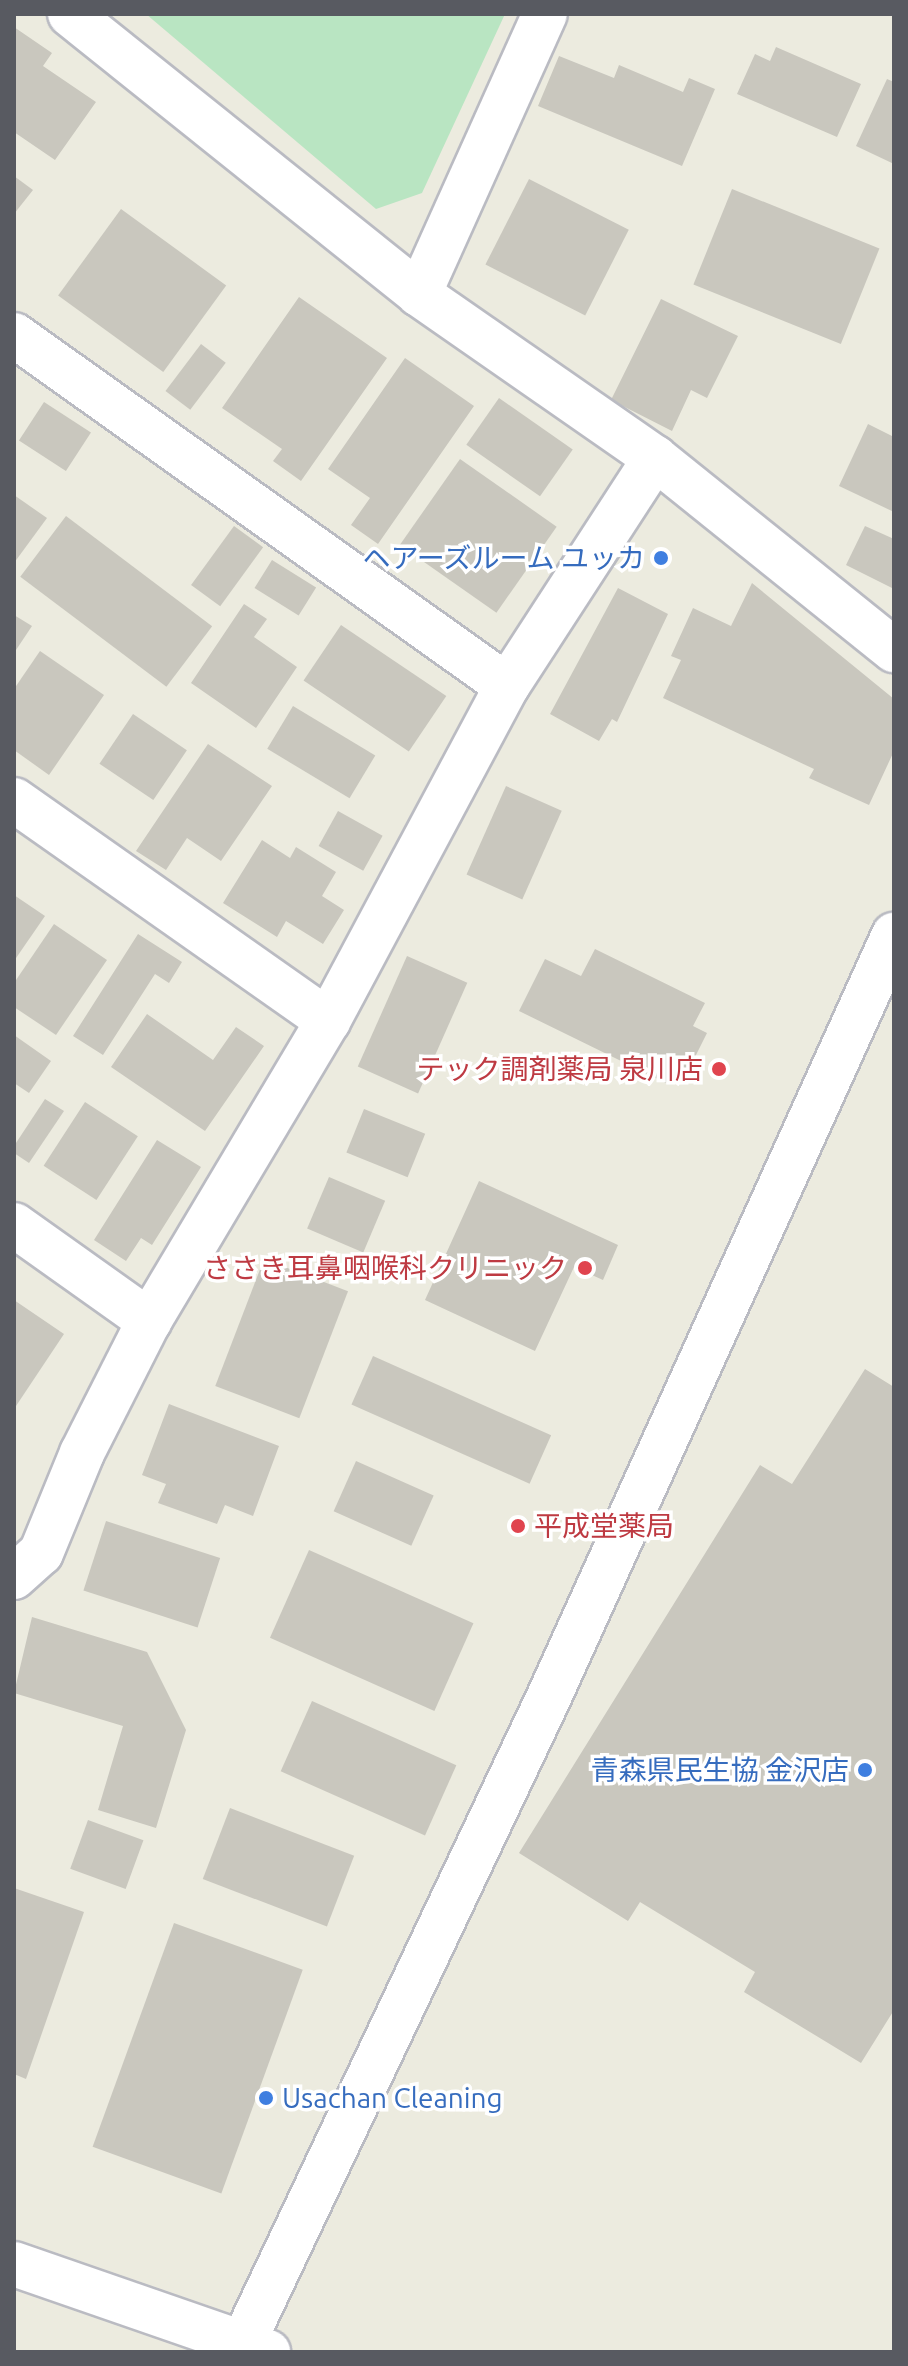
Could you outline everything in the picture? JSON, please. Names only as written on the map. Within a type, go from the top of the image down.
[{"type":"street","points":[[70,14],[419,294],[655,458],[894,650]]},
{"type":"street","points":[[419,294],[545,14]]},
{"type":"street","points":[[14,335],[507,686]]},
{"type":"street","points":[[14,1577],[41,1553],[82,1453],[149,1321],[328,1021],[507,686],[655,458]]},
{"type":"street","points":[[14,800],[328,1021]]},
{"type":"street","points":[[14,2264],[255,2348],[894,935]]},
{"type":"street","points":[[14,1225],[149,1321]]},
{"type":"green space","points":[[146,14],[505,14],[422,193],[376,209]]},
{"type":"building","points":[[14,27],[52,53],[43,66],[96,102],[55,160],[14,132]]},
{"type":"building","points":[[776,47],[861,84],[837,137],[737,94],[755,54],[770,61]]},
{"type":"building","points":[[559,56],[614,78],[619,65],[683,92],[689,78],[715,89],[682,166],[538,106]]},
{"type":"building","points":[[887,79],[894,82],[894,164],[856,146]]},
{"type":"building","points":[[14,176],[33,190],[14,214]]},
{"type":"building","points":[[529,179],[629,230],[585,315],[485,265]]},
{"type":"building","points":[[732,189],[879,249],[841,344],[693,284]]},
{"type":"building","points":[[121,209],[226,285],[163,372],[58,296]]},
{"type":"building","points":[[299,297],[387,358],[301,481],[273,461],[282,449],[222,408]]},
{"type":"building","points":[[661,299],[738,336],[707,398],[691,390],[672,431],[611,400]]},
{"type":"building","points":[[201,344],[226,363],[190,410],[165,391]]},
{"type":"building","points":[[405,358],[474,406],[378,544],[351,525],[370,498],[328,469]]},
{"type":"building","points":[[499,398],[573,450],[540,496],[466,445]]},
{"type":"building","points":[[44,402],[91,432],[66,471],[19,441]]},
{"type":"building","points":[[868,424],[894,437],[894,512],[839,486]]},
{"type":"building","points":[[460,459],[557,527],[496,613],[400,545]]},
{"type":"building","points":[[14,495],[47,518],[14,563]]},
{"type":"building","points":[[66,516],[212,626],[166,687],[20,577]]},
{"type":"building","points":[[234,526],[263,547],[220,606],[191,585]]},
{"type":"building","points":[[865,526],[894,539],[892,588],[846,565]]},
{"type":"building","points":[[272,560],[316,588],[299,616],[255,588]]},
{"type":"building","points":[[752,583],[894,699],[894,751],[869,805],[809,778],[814,769],[663,698],[681,660],[671,656],[693,608],[731,626]]},
{"type":"building","points":[[618,588],[668,614],[617,722],[612,719],[599,741],[550,714]]},
{"type":"building","points":[[244,604],[267,619],[254,637],[297,667],[256,728],[191,683]]},
{"type":"building","points":[[14,615],[32,626],[14,653]]},
{"type":"building","points":[[341,625],[446,696],[409,752],[304,681]]},
{"type":"building","points":[[40,651],[104,695],[49,775],[14,750],[14,689]]},
{"type":"building","points":[[293,706],[375,755],[350,798],[267,749]]},
{"type":"building","points":[[133,714],[187,750],[153,800],[99,764]]},
{"type":"building","points":[[208,744],[272,786],[221,861],[187,838],[166,870],[136,851]]},
{"type":"building","points":[[506,786],[562,811],[522,899],[467,875]]},
{"type":"building","points":[[338,811],[383,836],[363,871],[319,846]]},
{"type":"building","points":[[262,840],[290,858],[296,847],[336,872],[322,896],[344,910],[323,944],[286,921],[277,937],[223,903]]},
{"type":"building","points":[[14,895],[45,916],[14,961]]},
{"type":"building","points":[[54,924],[107,960],[56,1035],[14,1007],[14,983]]},
{"type":"building","points":[[138,934],[182,962],[169,983],[155,974],[103,1055],[73,1036]]},
{"type":"building","points":[[595,949],[705,1003],[693,1026],[707,1033],[688,1071],[675,1065],[666,1083],[519,1011],[545,959],[581,976]]},
{"type":"building","points":[[407,956],[467,983],[418,1093],[358,1067]]},
{"type":"building","points":[[147,1014],[213,1060],[236,1027],[264,1046],[205,1131],[111,1067]]},
{"type":"building","points":[[14,1035],[51,1061],[29,1093],[14,1083]]},
{"type":"building","points":[[45,1099],[64,1111],[29,1163],[14,1153],[14,1146]]},
{"type":"building","points":[[85,1102],[138,1136],[96,1200],[44,1166]]},
{"type":"building","points":[[364,1109],[425,1134],[408,1177],[346,1153]]},
{"type":"building","points":[[157,1140],[201,1167],[152,1245],[141,1238],[126,1261],[94,1240]]},
{"type":"building","points":[[329,1177],[385,1201],[363,1252],[307,1229]]},
{"type":"building","points":[[479,1181],[618,1245],[603,1280],[574,1267],[535,1351],[425,1300]]},
{"type":"building","points":[[264,1259],[348,1291],[299,1418],[215,1386]]},
{"type":"building","points":[[14,1300],[64,1334],[14,1409]]},
{"type":"building","points":[[373,1356],[551,1435],[530,1484],[351,1404]]},
{"type":"building","points":[[865,1369],[894,1387],[894,2010],[861,2063],[744,1992],[755,1972],[640,1902],[628,1921],[519,1853],[760,1465],[792,1484]]},
{"type":"building","points":[[169,1404],[279,1446],[253,1516],[225,1505],[217,1524],[158,1503],[166,1484],[142,1475]]},
{"type":"building","points":[[356,1461],[434,1496],[411,1546],[334,1511]]},
{"type":"building","points":[[106,1521],[220,1558],[198,1628],[83,1590]]},
{"type":"building","points":[[309,1550],[473,1623],[434,1711],[270,1638]]},
{"type":"building","points":[[32,1617],[147,1652],[186,1730],[156,1828],[98,1810],[123,1726],[14,1693]]},
{"type":"building","points":[[312,1701],[456,1765],[425,1836],[281,1771]]},
{"type":"building","points":[[230,1808],[354,1856],[327,1927],[203,1879]]},
{"type":"building","points":[[88,1820],[143,1840],[126,1889],[70,1869]]},
{"type":"building","points":[[14,1888],[84,1912],[26,2079],[14,2074]]},
{"type":"building","points":[[174,1923],[303,1970],[221,2194],[93,2147]]},
{"type":"place","name":"ヘアーズルーム ユッカ","points":[[661,558]]},
{"type":"place","name":"テック調剤薬局 泉川店","points":[[719,1069]]},
{"type":"place","name":"ささき耳鼻咽喉科クリニック","points":[[585,1268]]},
{"type":"place","name":"平成堂薬局","points":[[518,1526]]},
{"type":"place","name":"青森県民生協 金沢店","points":[[865,1770]]},
{"type":"place","name":"Usachan Cleaning","points":[[266,2098]]}]
